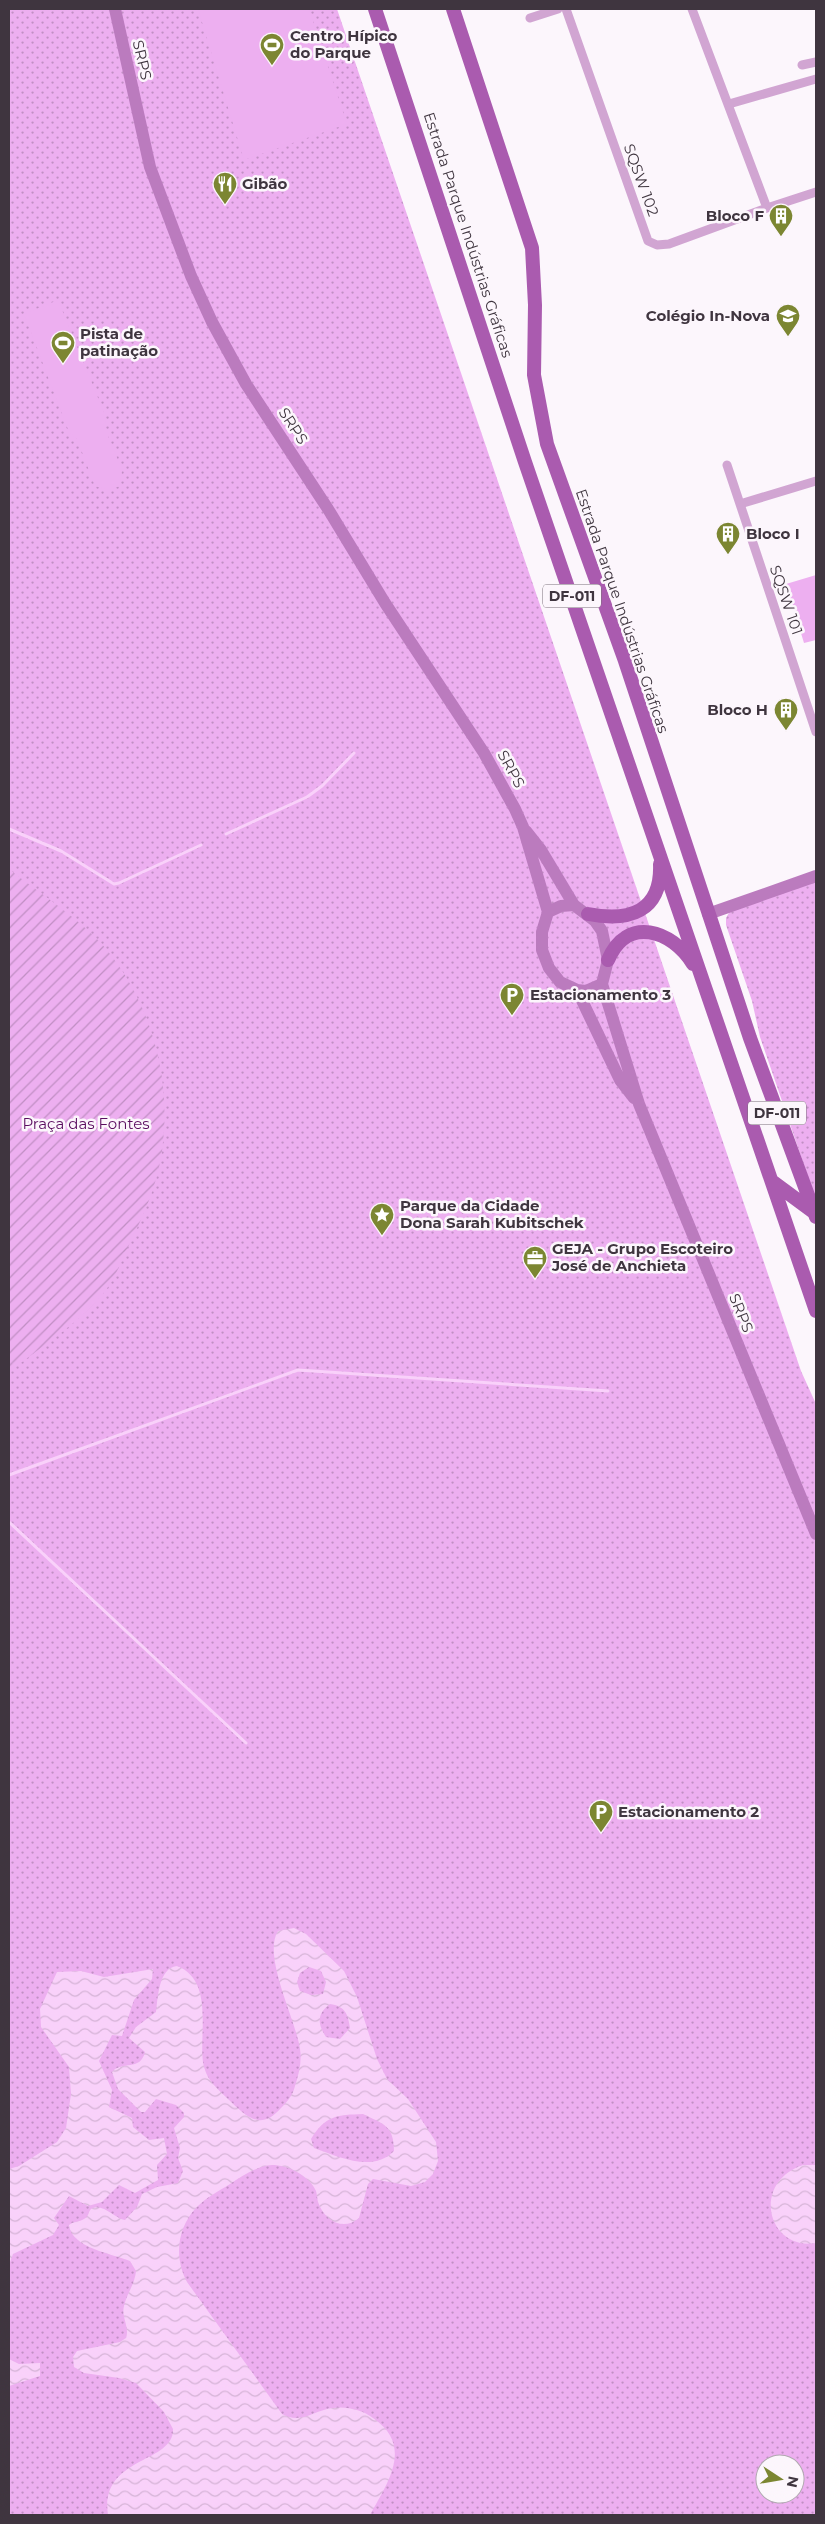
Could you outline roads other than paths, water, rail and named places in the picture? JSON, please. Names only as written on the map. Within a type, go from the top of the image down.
[{"type":"main road","name":"SRPS","points":[[114,9],[150,167],[191,276],[212,322],[246,384],[328,509],[385,603],[484,753],[523,827],[541,850],[574,905],[588,914],[602,931],[608,960],[602,984],[639,1104],[816,1534]]},
{"type":"main road","name":"Estrada Parque Indústrias Gráficas","points":[[375,9],[525,462],[816,1311]]},
{"type":"main road","name":"Estrada Parque Indústrias Gráficas","points":[[453,9],[532,248],[535,305],[534,375],[547,444],[624,661],[750,1038],[816,1215]]},
{"type":"main road","name":"SRPS","points":[[523,827],[548,912]]},
{"type":"main road","points":[[588,914],[619,917],[630,915],[647,905],[658,889],[661,880],[657,844]]},
{"type":"main road","points":[[708,914],[816,876]]},
{"type":"main road","points":[[574,905],[561,906],[548,912],[542,932],[542,950],[548,968],[560,982],[577,990],[586,991],[602,984]]},
{"type":"main road","points":[[608,960],[618,942],[629,935],[656,932],[673,940],[683,950],[703,980]]},
{"type":"main road","name":"SRPS","points":[[577,990],[620,1080],[639,1104]]},
{"type":"main road","name":"Estrada Parque Indústrias Gráficas","points":[[773,1182],[816,1215]]},
{"type":"street","points":[[530,18],[558,9]]},
{"type":"street","name":"SQSW 102","points":[[566,9],[648,241],[657,245],[669,244],[816,192]]},
{"type":"street","points":[[692,9],[701,38],[729,104],[767,208]]},
{"type":"street","points":[[802,65],[816,62]]},
{"type":"street","points":[[729,104],[816,79]]},
{"type":"street","name":"SQSW 101","points":[[727,464],[816,732]]},
{"type":"street","points":[[740,504],[816,481]]},
{"type":"water","points":[[294,1928],[306,1934],[344,1971],[357,1997],[377,2059],[387,2079],[408,2099],[436,2142],[438,2161],[433,2174],[425,2182],[411,2186],[373,2179],[368,2184],[359,2218],[347,2224],[341,2224],[329,2219],[318,2202],[313,2185],[297,2172],[278,2165],[255,2169],[208,2198],[190,2216],[181,2234],[179,2244],[180,2263],[187,2282],[282,2414],[295,2418],[308,2416],[326,2409],[338,2408],[354,2409],[364,2413],[385,2429],[392,2440],[395,2452],[394,2465],[384,2490],[370,2515],[108,2515],[108,2496],[115,2482],[125,2471],[162,2449],[170,2440],[173,2429],[164,2412],[136,2383],[119,2378],[84,2373],[74,2367],[73,2357],[77,2351],[120,2342],[126,2338],[127,2330],[123,2310],[136,2271],[130,2261],[85,2245],[72,2233],[69,2225],[86,2218],[91,2209],[95,2207],[104,2209],[125,2220],[137,2207],[142,2194],[157,2187],[178,2183],[183,2171],[178,2158],[180,2148],[174,2128],[184,2117],[184,2113],[176,2105],[156,2099],[145,2112],[141,2112],[118,2089],[112,2072],[121,2067],[135,2064],[143,2058],[145,2052],[129,2038],[136,2027],[156,2012],[160,1985],[163,1978],[166,1972],[177,1966],[189,1973],[196,1983],[200,1995],[203,2023],[202,2050],[206,2074],[219,2091],[247,2116],[260,2120],[273,2115],[290,2098],[293,2092],[301,2058],[297,2037],[274,1956],[274,1942],[278,1931]],"holes":[[[309,1967],[321,1971],[326,1982],[323,1994],[311,1995],[300,1991],[297,1982],[300,1973]],[[330,2004],[335,2005],[347,2015],[350,2028],[340,2039],[326,2037],[323,2032],[320,2019]],[[363,2114],[386,2126],[392,2136],[394,2151],[386,2158],[366,2162],[345,2159],[314,2148],[311,2139],[322,2125],[333,2118]]]},
{"type":"water","points":[[153,1969],[152,1979],[134,2000],[122,2036],[112,2035],[99,2061],[112,2090],[109,2107],[132,2118],[133,2127],[149,2140],[164,2138],[167,2154],[157,2165],[158,2180],[135,2193],[119,2185],[102,2202],[88,2206],[69,2196],[54,2218],[59,2225],[53,2235],[13,2254],[9,2265],[9,2169],[19,2166],[57,2142],[66,2128],[71,2094],[69,2067],[41,2027],[40,2009],[57,1972],[81,1971],[104,1977]]},
{"type":"water","points":[[803,2165],[816,2165],[816,2243],[799,2243],[786,2237],[777,2227],[772,2214],[771,2200],[776,2186],[786,2174]]},
{"type":"water","points":[[9,2359],[19,2364],[40,2363],[40,2376],[9,2386]]},
{"type":"waterway","points":[[226,834],[307,797],[322,786],[354,753]]},
{"type":"waterway","points":[[9,829],[61,851],[114,884],[201,845]]},
{"type":"waterway","points":[[9,1475],[298,1370],[608,1391]]},
{"type":"waterway","points":[[9,1522],[246,1743]]},
{"type":"place","name":"Centro Hípico do Parque","points":[[272,66]]},
{"type":"place","name":"Gibão","points":[[225,205]]},
{"type":"place","name":"Bloco F","points":[[781,237]]},
{"type":"place","name":"Colégio In-Nova","points":[[788,337]]},
{"type":"place","name":"Pista de patinação","points":[[63,364]]},
{"type":"place","name":"Bloco I","points":[[728,555]]},
{"type":"place","name":"Bloco H","points":[[786,731]]},
{"type":"place","name":"Estacionamento 3","points":[[512,1016]]},
{"type":"place","name":"Parque da Cidade Dona Sarah Kubitschek","points":[[382,1236]]},
{"type":"place","name":"GEJA - Grupo Escoteiro José de Anchieta","points":[[535,1279]]},
{"type":"place","name":"Estacionamento 2","points":[[601,1833]]},
{"type":"park label","name":"Praça das Fontes","points":[[86,1124]]}]
